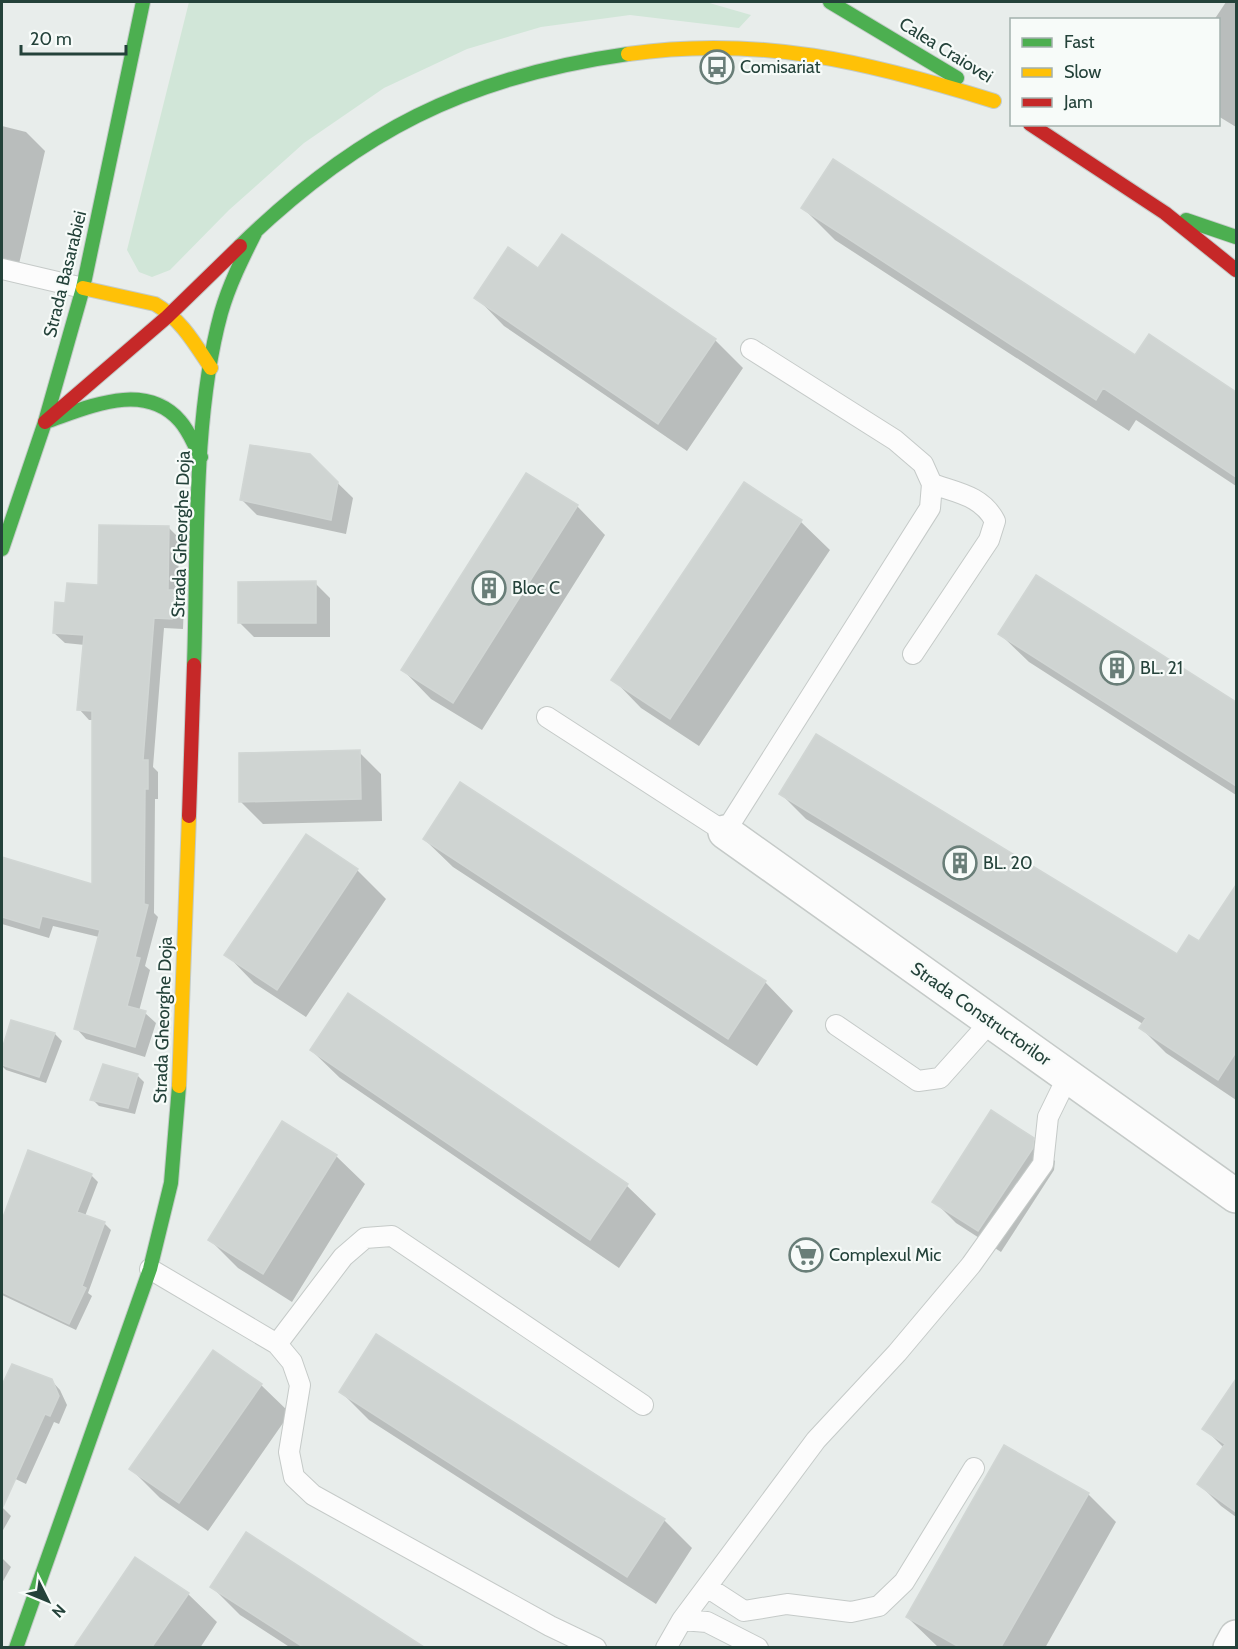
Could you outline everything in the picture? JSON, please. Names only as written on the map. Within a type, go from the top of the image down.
[{"type":"main road","name":"Strada Basarabiei","points":[[2,549],[45,422],[82,288],[143,2]]},
{"type":"main road","name":"Calea Craiovei","points":[[255,233],[306,186],[384,131],[432,106],[475,88],[561,65],[692,46],[762,48],[853,63],[930,81],[998,104],[830,2]]},
{"type":"main road","points":[[1033,126],[1165,213],[1236,270]]},
{"type":"main road","points":[[1165,213],[1236,237]]},
{"type":"main road","points":[[45,422],[171,313],[255,233]]},
{"type":"main road","name":"Strada Gheorghe Doja","points":[[15,1647],[150,1269],[171,1183],[179,1095],[201,457],[211,368],[225,300],[255,233]]},
{"type":"main road","points":[[82,288],[155,303],[171,313],[211,368]]},
{"type":"main road","points":[[45,422],[123,398],[144,399],[158,404],[179,419],[201,457]]},
{"type":"street","name":"Strada Constructorilor","points":[[725,832],[1236,1196]]},
{"type":"street","points":[[1230,1647],[1236,1637]]},
{"type":"lane","points":[[2,269],[82,288]]},
{"type":"lane","points":[[548,717],[725,832],[930,508],[932,484],[923,464],[894,440],[751,349]]},
{"type":"lane","points":[[913,654],[989,540],[995,521],[987,507],[969,496],[932,484]]},
{"type":"lane","points":[[836,1025],[918,1081],[940,1078],[991,1021]]},
{"type":"lane","points":[[666,1647],[682,1620],[816,1440],[897,1353],[971,1265],[1043,1164],[1048,1117],[1068,1076]]},
{"type":"lane","points":[[277,1344],[343,1257],[364,1238],[392,1236],[643,1405]]},
{"type":"lane","points":[[150,1269],[277,1344],[292,1362],[300,1385],[289,1452],[294,1477],[313,1495],[550,1626],[596,1647]]},
{"type":"lane","points":[[707,1587],[744,1611],[787,1604],[851,1612],[879,1606],[904,1582],[974,1468]]},
{"type":"lane","points":[[682,1620],[707,1622],[758,1647]]},
{"type":"green space","points":[[189,2],[706,2],[751,15],[739,28],[630,15],[541,27],[467,49],[384,88],[304,143],[229,210],[170,270],[152,277],[139,272],[127,250]]},
{"type":"building","points":[[833,159],[1135,355],[1149,334],[1236,392],[1236,477],[1103,388],[1096,400],[801,208]]},
{"type":"building","points":[[562,234],[716,339],[658,424],[474,298],[508,247],[538,268]]},
{"type":"building","points":[[250,445],[310,454],[338,482],[331,520],[240,500]]},
{"type":"building","name":"Bloc C","points":[[526,473],[578,505],[453,703],[401,670]]},
{"type":"building","points":[[744,482],[802,520],[670,719],[611,680]]},
{"type":"building","points":[[99,525],[169,526],[168,590],[174,590],[172,619],[154,618],[143,760],[148,760],[148,789],[145,789],[144,904],[148,905],[135,957],[140,958],[127,1006],[146,1011],[135,1047],[74,1029],[100,930],[42,916],[39,928],[2,917],[2,857],[92,884],[92,711],[77,710],[84,635],[53,633],[55,602],[65,603],[67,583],[98,585]]},
{"type":"building","name":"BL. 21","points":[[1036,575],[1236,702],[1236,786],[998,634]]},
{"type":"building","points":[[316,581],[316,623],[238,623],[238,582]]},
{"type":"building","name":"BL. 20","points":[[816,734],[1177,954],[1189,935],[1199,941],[1236,885],[1236,1052],[1218,1080],[1139,1028],[1146,1018],[779,794]]},
{"type":"building","points":[[360,750],[361,799],[239,802],[239,753]]},
{"type":"building","points":[[460,782],[766,981],[728,1039],[423,839]]},
{"type":"building","points":[[306,834],[358,869],[277,990],[224,955]]},
{"type":"building","points":[[348,993],[628,1184],[590,1240],[310,1050]]},
{"type":"building","points":[[11,1020],[55,1033],[39,1077],[2,1065],[2,1049]]},
{"type":"building","points":[[103,1064],[138,1074],[128,1108],[90,1100]]},
{"type":"building","points":[[991,1110],[1034,1138],[1033,1148],[978,1231],[932,1202]]},
{"type":"building","points":[[282,1121],[337,1155],[263,1274],[208,1240]]},
{"type":"building","points":[[28,1150],[92,1174],[77,1212],[105,1222],[82,1286],[86,1288],[69,1324],[2,1292],[2,1220]]},
{"type":"building","points":[[376,1334],[665,1519],[627,1577],[339,1392]]},
{"type":"building","points":[[213,1350],[262,1384],[179,1503],[129,1469]]},
{"type":"building","points":[[12,1364],[52,1379],[59,1396],[50,1416],[45,1414],[2,1509],[2,1385]]},
{"type":"building","points":[[1236,1379],[1236,1512],[1197,1484],[1225,1444],[1202,1429]]},
{"type":"building","points":[[1004,1445],[1089,1493],[1001,1647],[959,1647],[906,1617]]},
{"type":"building","points":[[246,1532],[424,1647],[303,1647],[210,1587]]},
{"type":"building","points":[[135,1557],[189,1593],[152,1647],[74,1647]]},
{"type":"traffic: fast","points":[[2,549],[45,422],[83,288],[143,2]]},
{"type":"traffic: fast","points":[[830,2],[957,78]]},
{"type":"traffic: fast","points":[[240,246],[327,171],[371,141],[417,116],[464,95],[515,78],[569,64],[628,54]]},
{"type":"traffic: fast","points":[[1186,220],[1236,237]]},
{"type":"traffic: fast","points":[[194,665],[198,487],[205,397],[221,313],[232,282],[255,233]]},
{"type":"traffic: fast","points":[[45,422],[115,401],[150,402],[166,409],[180,421],[201,457]]},
{"type":"traffic: fast","points":[[16,1648],[150,1269],[171,1183],[179,1086]]},
{"type":"traffic: slow","points":[[628,54],[676,49],[768,50],[858,64],[994,101]]},
{"type":"traffic: slow","points":[[83,288],[155,304],[180,325],[211,368]]},
{"type":"traffic: slow","points":[[179,1086],[189,816]]},
{"type":"traffic: jam","points":[[1033,126],[1165,213],[1236,270]]},
{"type":"traffic: jam","points":[[45,422],[167,317],[240,246]]},
{"type":"traffic: jam","points":[[189,816],[194,665]]},
{"type":"place","name":"Comisariat","points":[[717,67]]},
{"type":"place","name":"Bloc C","points":[[489,588]]},
{"type":"place","name":"BL. 21","points":[[1117,668]]},
{"type":"place","name":"BL. 20","points":[[960,863]]},
{"type":"place","name":"Complexul Mic","points":[[806,1255]]}]
